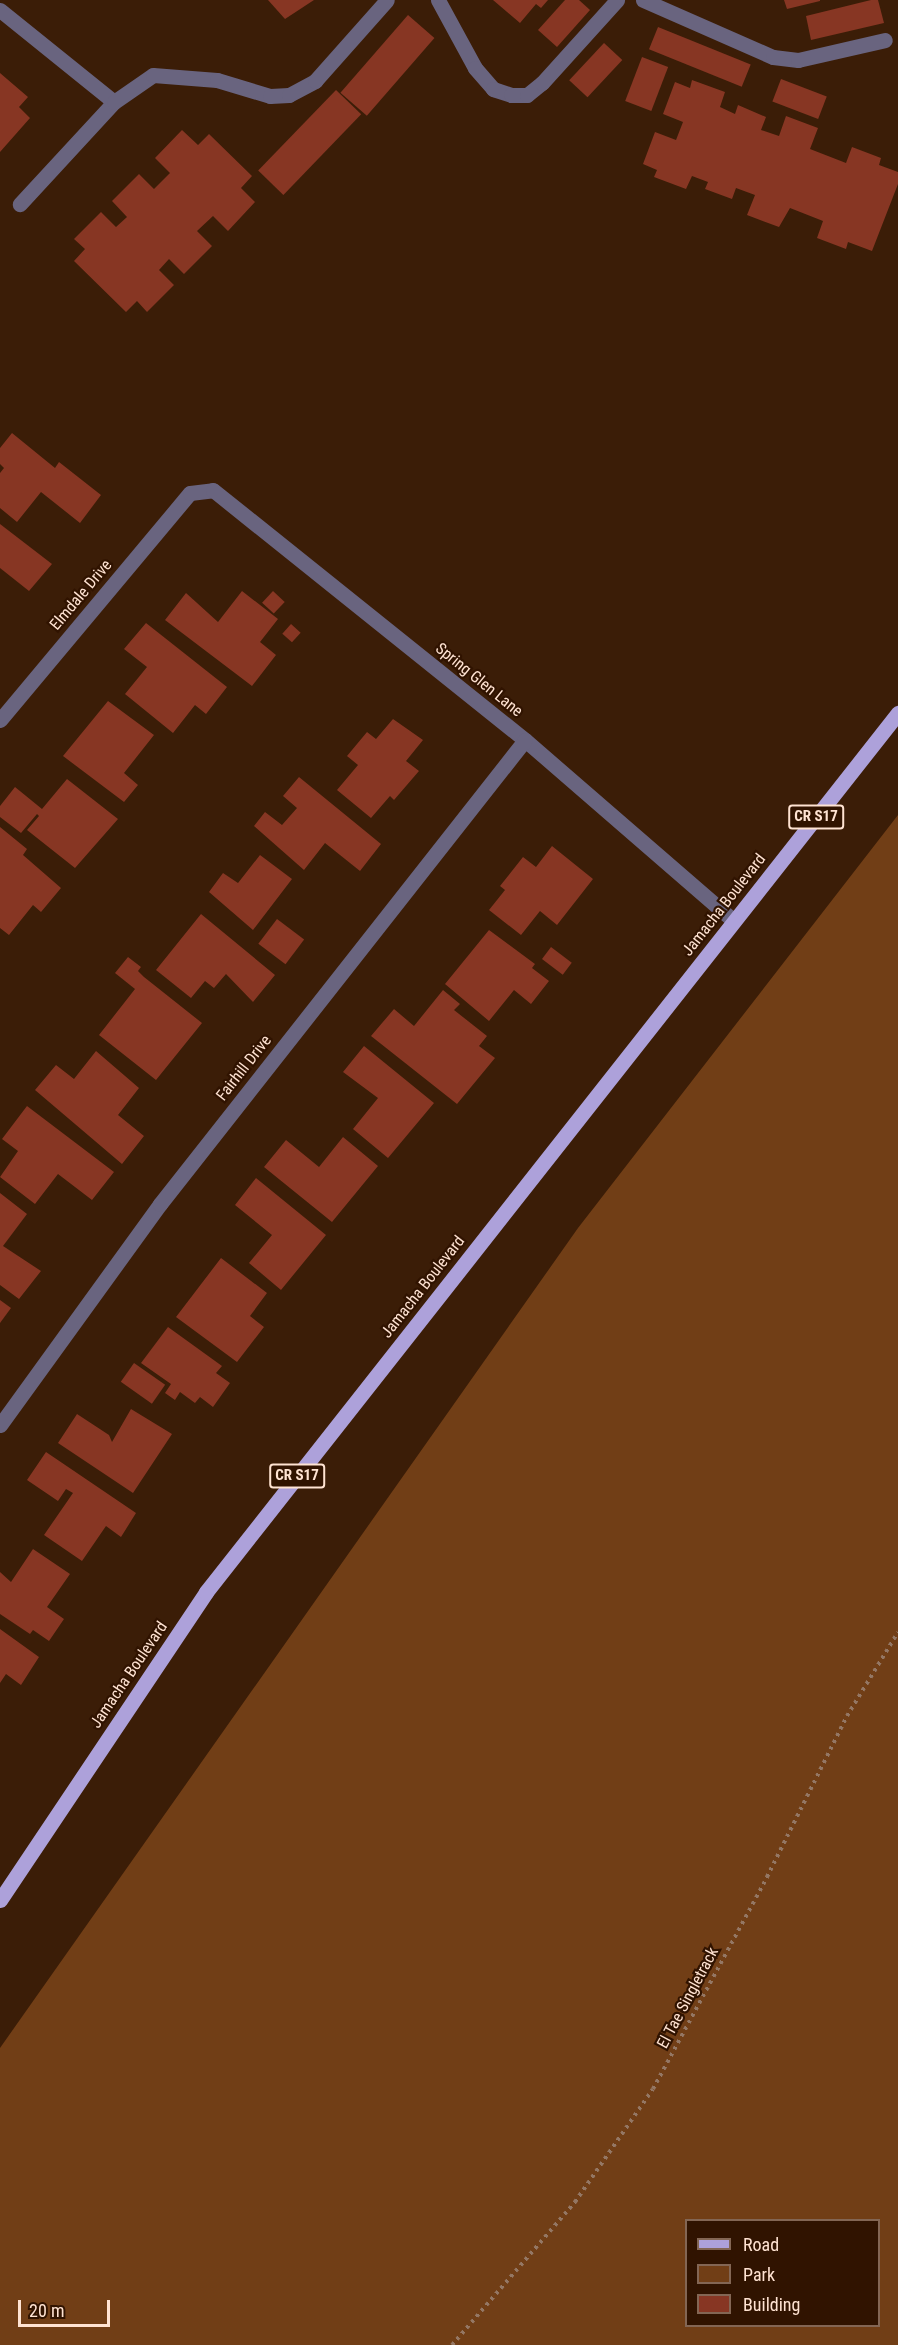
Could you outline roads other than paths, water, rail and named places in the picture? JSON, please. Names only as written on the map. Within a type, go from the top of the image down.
[{"type":"main road","name":"Jamacha Boulevard","points":[[0,1900],[206,1592],[898,713]]},
{"type":"street","points":[[20,204],[114,102],[153,75],[217,80],[270,96],[289,95],[315,81],[387,0]]},
{"type":"street","points":[[438,0],[475,68],[493,89],[511,95],[528,95],[542,83],[617,0]]},
{"type":"street","points":[[643,0],[773,57],[798,60],[885,40]]},
{"type":"street","points":[[0,10],[114,102]]},
{"type":"street","name":"Spring Glen Lane","points":[[190,493],[213,490],[525,740],[734,921]]},
{"type":"street","name":"Elmdale Drive","points":[[0,720],[190,493]]},
{"type":"street","name":"Fairhill Drive","points":[[0,1425],[160,1204],[525,740]]}]
